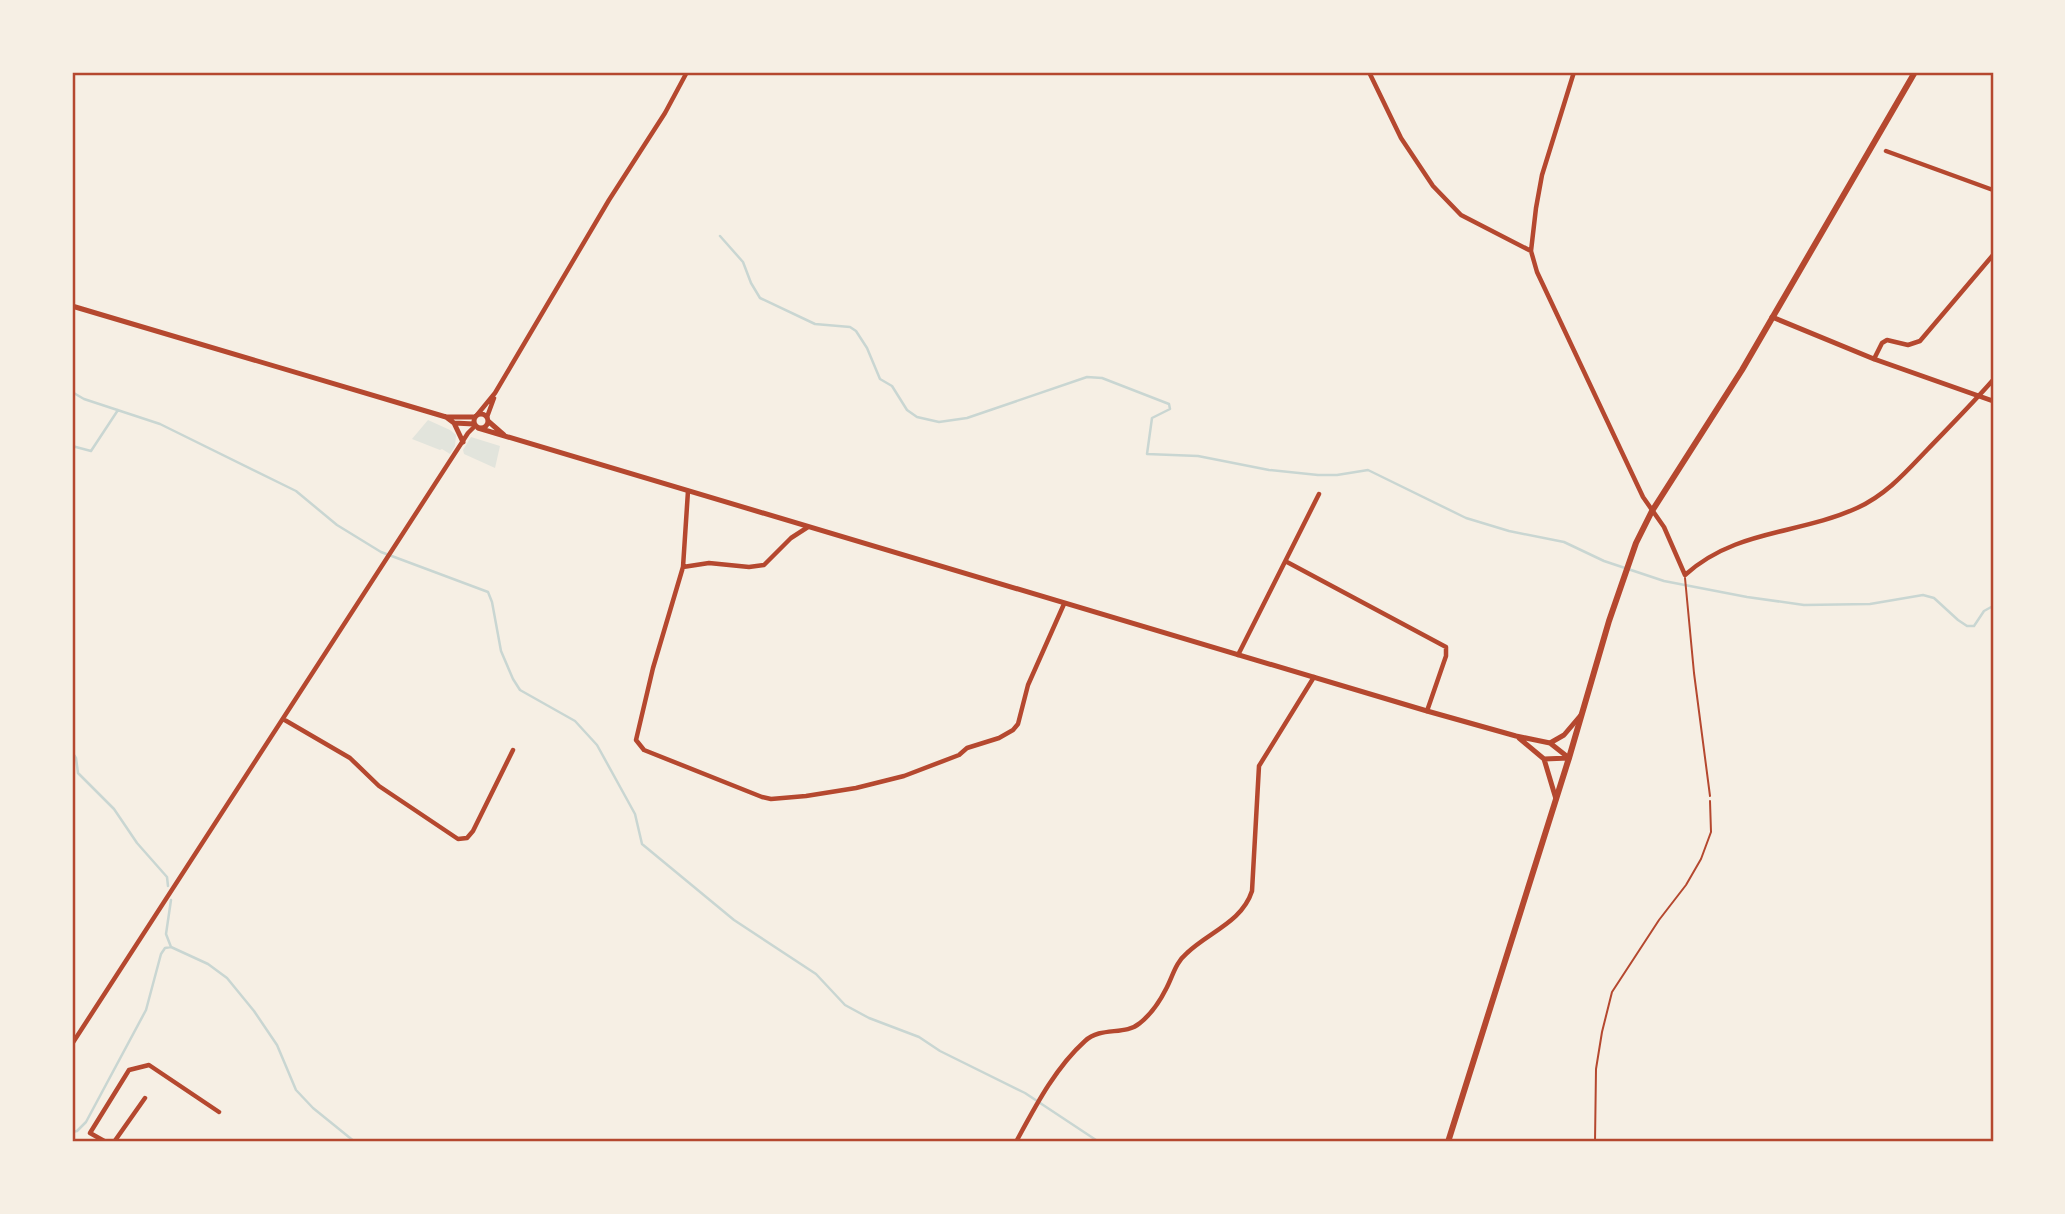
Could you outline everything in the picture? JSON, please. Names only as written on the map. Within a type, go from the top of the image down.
[{"type":"main road","points":[[1448,1142],[1626,568],[1652,511],[1702,436],[1915,72]]},
{"type":"street","points":[[72,1044],[495,393],[603,210],[665,113],[687,72]]},
{"type":"street","points":[[1370,72],[1401,138],[1433,186],[1461,215],[1531,251]]},
{"type":"street","points":[[1574,72],[1542,175],[1531,251],[1552,305],[1643,497],[1664,527],[1685,578],[1699,562],[1718,550],[1755,537],[1804,527],[1858,508],[1889,488],[1993,380]]},
{"type":"street","points":[[1886,151],[1993,190]]},
{"type":"street","points":[[1874,359],[1882,343],[1887,340],[1908,345],[1920,341],[1993,255]]},
{"type":"street","points":[[72,306],[446,417],[476,422],[507,437],[1063,604],[1427,711],[1550,743],[1569,758]]},
{"type":"street","points":[[1772,317],[1874,359],[1993,401]]},
{"type":"street","points":[[454,423],[476,422],[485,428],[495,393]]},
{"type":"street","points":[[476,422],[483,414],[507,437]]},
{"type":"street","points":[[446,417],[454,423],[463,442]]},
{"type":"street","points":[[688,492],[683,567],[653,668],[636,740],[644,750],[706,773],[737,789],[771,799],[856,788],[904,776],[959,755],[967,748],[999,738],[1018,724],[1028,685],[1063,604]]},
{"type":"street","points":[[1238,655],[1319,494]]},
{"type":"street","points":[[683,567],[709,563],[749,567],[764,565],[791,538],[808,527]]},
{"type":"street","points":[[1287,562],[1446,647],[1446,656],[1427,711]]},
{"type":"street","points":[[1016,1142],[1043,1095],[1071,1056],[1094,1034],[1139,1024],[1161,998],[1175,966],[1186,953],[1233,920],[1245,907],[1252,891],[1259,766],[1314,677]]},
{"type":"street","points":[[1550,743],[1564,735],[1582,713]]},
{"type":"street","points":[[283,719],[350,758],[379,786],[458,839],[467,838],[474,831],[513,750]]},
{"type":"street","points":[[1516,736],[1544,759],[1556,799]]},
{"type":"street","points":[[1544,759],[1569,758]]},
{"type":"street","points":[[106,1142],[90,1133],[129,1070],[149,1065],[219,1112]]},
{"type":"street","points":[[114,1142],[145,1098]]},
{"type":"lane","points":[[1685,578],[1710,796]]},
{"type":"path","points":[[1595,1142],[1596,1069],[1612,992],[1659,920],[1686,885],[1700,859],[1711,832],[1710,796]]},
{"type":"shaded area","points":[[428,420],[456,435],[455,446],[450,454],[412,439]]},
{"type":"shaded area","points":[[471,437],[500,446],[495,468],[464,454],[463,450]]},
{"type":"waterway","points":[[720,236],[743,262],[760,298],[815,324],[850,327],[856,331],[867,348],[880,379],[892,386],[907,410],[917,417],[939,422],[967,418],[1087,377],[1102,378],[1169,404],[1170,409],[1152,418],[1147,454],[1198,456],[1269,470],[1318,475],[1368,470],[1466,518],[1509,531],[1564,542],[1604,561],[1664,581],[1747,597],[1804,605],[1870,604],[1923,595],[1934,598],[1967,626],[1974,626],[1984,611],[1993,606]]},
{"type":"waterway","points":[[72,392],[84,399],[160,424],[296,491],[337,525],[381,552],[488,592],[501,651],[513,679],[520,690],[575,721],[597,745],[635,814],[642,844],[734,920],[816,974],[845,1005],[869,1018],[919,1037],[940,1051],[1025,1093],[1099,1142]]},
{"type":"waterway","points":[[72,446],[91,451],[118,410]]},
{"type":"waterway","points":[[72,752],[76,758],[78,773],[114,809],[137,843],[167,877],[168,886]]},
{"type":"waterway","points":[[171,900],[166,934],[171,947]]},
{"type":"waterway","points":[[72,1132],[86,1122],[146,1010],[161,954],[165,948],[171,947],[208,964],[227,978],[277,1045],[296,1090],[313,1108],[355,1142]]}]
